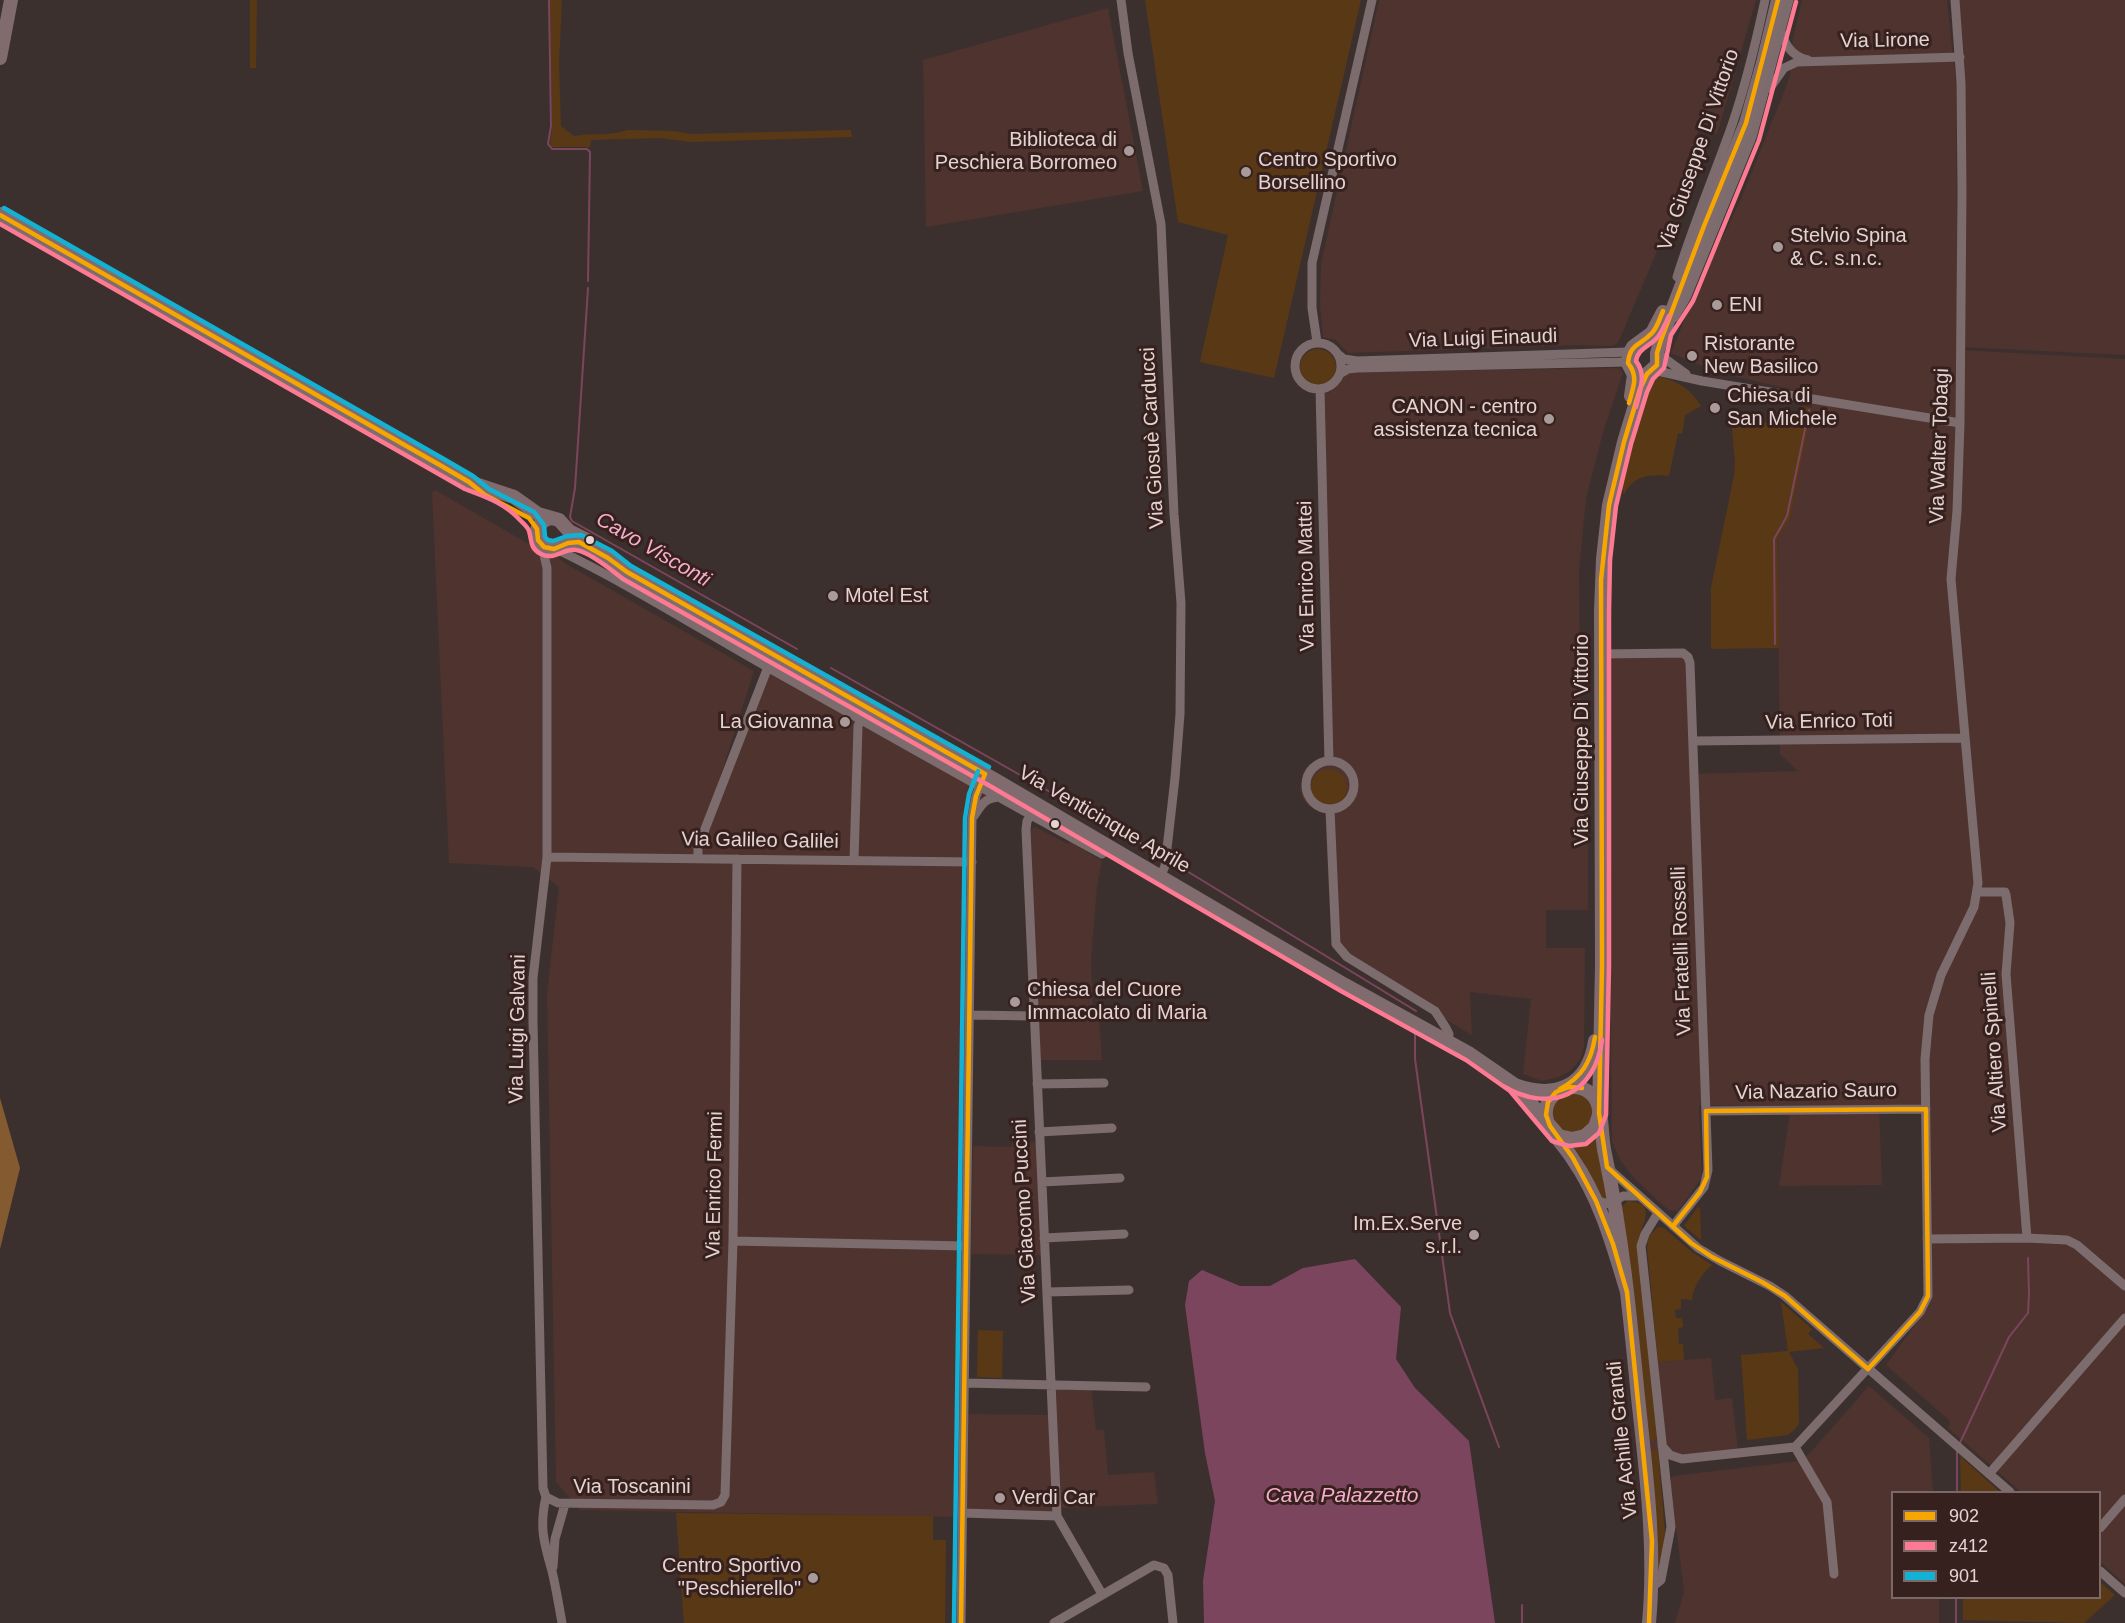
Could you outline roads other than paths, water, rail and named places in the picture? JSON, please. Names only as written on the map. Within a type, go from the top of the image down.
[{"type":"main road","points":[[0,58],[11,0]]},
{"type":"main road","name":"Via Giuseppe Di Vittorio","points":[[1599,1113],[1602,964],[1601,580],[1609,505],[1627,430],[1640,389],[1658,362],[1657,353],[1666,327],[1748,117],[1778,0]]},
{"type":"main road","points":[[1,215],[469,482],[514,497],[535,512],[559,520],[565,526],[567,537],[553,547],[537,538],[533,524],[513,502],[499,493]]},
{"type":"main road","name":"Via Giuseppe Di Vittorio","points":[[1560,1089],[1574,1081],[1587,1067],[1595,1037],[1595,576],[1612,456],[1634,389],[1632,357],[1655,328],[1677,277],[1704,226]]},
{"type":"main road","points":[[1651,371],[1640,374],[1632,357],[1649,345],[1657,353]]},
{"type":"main road","points":[[533,524],[552,518]]},
{"type":"main road","name":"Via Venticinque Aprile","points":[[565,526],[599,547],[608,558]]},
{"type":"main road","name":"Via Venticinque Aprile","points":[[553,547],[579,542],[608,558],[627,572],[982,781],[1106,850],[1161,875],[1326,974],[1448,1041],[1515,1085],[1552,1130]]},
{"type":"main road","name":"Via Venticinque Aprile","points":[[1515,1085],[1538,1091],[1560,1089]]},
{"type":"main road","name":"Via Achille Grandi","points":[[1560,1089],[1575,1087],[1586,1090],[1595,1100],[1615,1202],[1627,1292],[1652,1541],[1649,1623]]},
{"type":"main road","points":[[1560,1089],[1546,1108],[1547,1119],[1552,1130],[1565,1138],[1581,1138],[1594,1129],[1599,1113]]},
{"type":"main road","name":"Via Achille Grandi","points":[[1552,1130],[1573,1158],[1596,1201],[1613,1244],[1627,1292]]},
{"type":"street","name":"Via Giosuè Carducci","points":[[1121,0],[1128,53],[1161,224],[1174,514],[1181,603],[1180,714],[1176,778],[1165,866],[1161,875]]},
{"type":"street","points":[[1317,342],[1312,308],[1312,263],[1372,0]]},
{"type":"street","name":"Via Giuseppe Di Vittorio","points":[[1677,277],[1703,198],[1732,125],[1757,38],[1765,0]]},
{"type":"street","name":"Via Giuseppe Di Vittorio","points":[[1666,327],[1686,298],[1752,137],[1789,0]]},
{"type":"street","name":"Via Walter Tobagi","points":[[1795,1447],[1923,1308],[1929,1289],[1926,1047],[1932,1003],[1943,969],[1970,918],[1977,892],[1977,869],[1952,579],[1960,423],[1962,192],[1960,57],[1955,0]]},
{"type":"street","points":[[1781,32],[1789,49],[1802,59],[1811,61]]},
{"type":"street","name":"Via Lirone","points":[[1762,106],[1775,79],[1784,68],[1797,62],[1960,57]]},
{"type":"street","points":[[1317,342],[1330,345],[1339,355],[1341,373],[1333,384],[1320,389],[1305,386],[1300,381],[1294,367],[1295,360],[1303,347],[1317,342]]},
{"type":"street","points":[[1657,353],[1696,380]]},
{"type":"street","name":"Via Luigi Einaudi","points":[[1339,355],[1344,359],[1357,361],[1632,357]]},
{"type":"street","name":"Via Luigi Einaudi","points":[[1341,373],[1357,368],[1632,357]]},
{"type":"street","points":[[1651,371],[1960,423]]},
{"type":"street","name":"Via Enrico Mattei","points":[[1320,389],[1329,762]]},
{"type":"street","points":[[553,547],[634,590],[861,719],[982,781],[998,797]]},
{"type":"street","name":"Via Luigi Galvani","points":[[553,547],[546,562],[547,856],[532,978],[543,1488],[549,1499],[542,1515],[543,1542],[552,1572],[562,1623]]},
{"type":"street","name":"Via Fratelli Rosselli","points":[[1601,654],[1683,653],[1688,657],[1690,663],[1707,1177],[1700,1192],[1673,1226]]},
{"type":"street","points":[[698,858],[698,847],[768,667]]},
{"type":"street","points":[[854,860],[858,726],[861,719]]},
{"type":"street","name":"Via Enrico Toti","points":[[1693,741],[1965,738]]},
{"type":"street","points":[[1335,762],[1346,768],[1354,785],[1347,802],[1330,809],[1323,808],[1312,801],[1308,796],[1306,782],[1311,770],[1322,763],[1335,762]]},
{"type":"street","points":[[961,1623],[972,819],[973,805],[982,781]]},
{"type":"street","points":[[972,819],[985,800],[998,797],[1009,796],[1035,810]]},
{"type":"street","points":[[1330,809],[1336,944],[1347,957],[1435,1011],[1449,1034],[1448,1041]]},
{"type":"street","name":"Via Giacomo Puccini","points":[[1035,810],[1027,821],[1026,830],[1057,1516],[1102,1594]]},
{"type":"street","name":"Via Galileo Galilei","points":[[547,856],[972,862]]},
{"type":"street","name":"Via Enrico Fermi","points":[[713,1505],[721,1502],[726,1486],[733,1241],[737,859]]},
{"type":"street","name":"Via Altiero Spinelli","points":[[1977,892],[2005,892],[2006,895],[2010,923],[2006,974],[2027,1238]]},
{"type":"street","points":[[970,1015],[1034,1016]]},
{"type":"street","points":[[1037,1084],[1104,1083]]},
{"type":"street","name":"Via Nazario Sauro","points":[[1706,1111],[1926,1109]]},
{"type":"street","points":[[1040,1131],[1112,1128]]},
{"type":"street","points":[[1607,1167],[1704,1253],[1785,1296],[2009,1491]]},
{"type":"street","points":[[1042,1182],[1120,1178]]},
{"type":"street","points":[[1596,1201],[1607,1205],[1626,1195],[1638,1196]]},
{"type":"street","name":"Via Achille Grandi","points":[[1651,1584],[1656,1584],[1661,1580],[1671,1527],[1641,1246],[1645,1234],[1658,1213]]},
{"type":"street","points":[[1044,1238],[1124,1234]]},
{"type":"street","points":[[1928,1239],[2027,1238],[2071,1242],[2125,1286]]},
{"type":"street","points":[[733,1241],[966,1246]]},
{"type":"street","points":[[1047,1292],[1129,1290]]},
{"type":"street","points":[[1989,1474],[2125,1318]]},
{"type":"street","points":[[964,1383],[1146,1386]]},
{"type":"street","points":[[1643,1445],[1662,1445],[1670,1455],[1682,1459]]},
{"type":"street","points":[[1665,1472],[1670,1465],[1682,1459],[1795,1447],[1827,1502],[1834,1574]]},
{"type":"street","name":"Via Toscanini","points":[[549,1499],[565,1504],[713,1505]]},
{"type":"street","points":[[2101,1527],[2125,1499]]},
{"type":"street","name":"Via Luigi Galvani","points":[[552,1572],[555,1539],[565,1504]]},
{"type":"street","points":[[963,1513],[1057,1516]]},
{"type":"street","points":[[542,1515],[548,1520],[555,1521],[560,1518]]},
{"type":"street","points":[[1053,1623],[1149,1567],[1159,1566],[1164,1568],[1168,1575],[1173,1623]]},
{"type":"street","points":[[2101,1572],[2125,1593]]},
{"type":"water","name":"Cava Palazzetto","points":[[1355,1259],[1401,1307],[1396,1359],[1415,1388],[1469,1441],[1495,1623],[1204,1623],[1203,1581],[1215,1501],[1205,1453],[1185,1305],[1189,1281],[1202,1270],[1240,1286],[1270,1286],[1303,1268]]},
{"type":"waterway","points":[[549,0],[551,126],[548,144],[552,149],[587,149],[590,152],[588,281]]},
{"type":"waterway","name":"Cavo Visconti","points":[[588,288],[575,488],[570,517],[572,521],[797,649]]},
{"type":"waterway","points":[[1775,644],[1774,539],[1787,516],[1809,410]]},
{"type":"waterway","points":[[831,668],[1158,853]]},
{"type":"waterway","points":[[1177,865],[1416,1011]]},
{"type":"waterway","points":[[1415,1034],[1415,1059],[1450,1313],[1499,1447]]},
{"type":"waterway","points":[[1959,1445],[2009,1337],[2028,1313],[2028,1258]]},
{"type":"waterway","points":[[1957,1450],[1957,1491]]},
{"type":"waterway","points":[[1956,1599],[1956,1623]]},
{"type":"waterway","points":[[1522,1605],[1522,1623]]},
{"type":"place","name":"Biblioteca di Peschiera Borromeo","points":[[1129,151]]},
{"type":"place","name":"Centro Sportivo Borsellino","points":[[1246,172]]},
{"type":"place","name":"Stelvio Spina & C. s.n.c.","points":[[1778,247]]},
{"type":"place","name":"ENI","points":[[1717,305]]},
{"type":"place","name":"Ristorante New Basilico","points":[[1692,356]]},
{"type":"place","name":"Chiesa di San Michele","points":[[1715,408]]},
{"type":"place","name":"CANON - centro assistenza tecnica","points":[[1549,419]]},
{"type":"place","name":"Motel Est","points":[[833,596]]},
{"type":"place","name":"La Giovanna","points":[[845,722]]},
{"type":"place","name":"Chiesa del Cuore Immacolato di Maria","points":[[1015,1002]]},
{"type":"place","name":"Im.Ex.Serve s.r.l.","points":[[1474,1235]]},
{"type":"place","name":"Verdi Car","points":[[1000,1498]]},
{"type":"place","name":"Centro Sportivo \"Peschierello\"","points":[[813,1578]]}]
